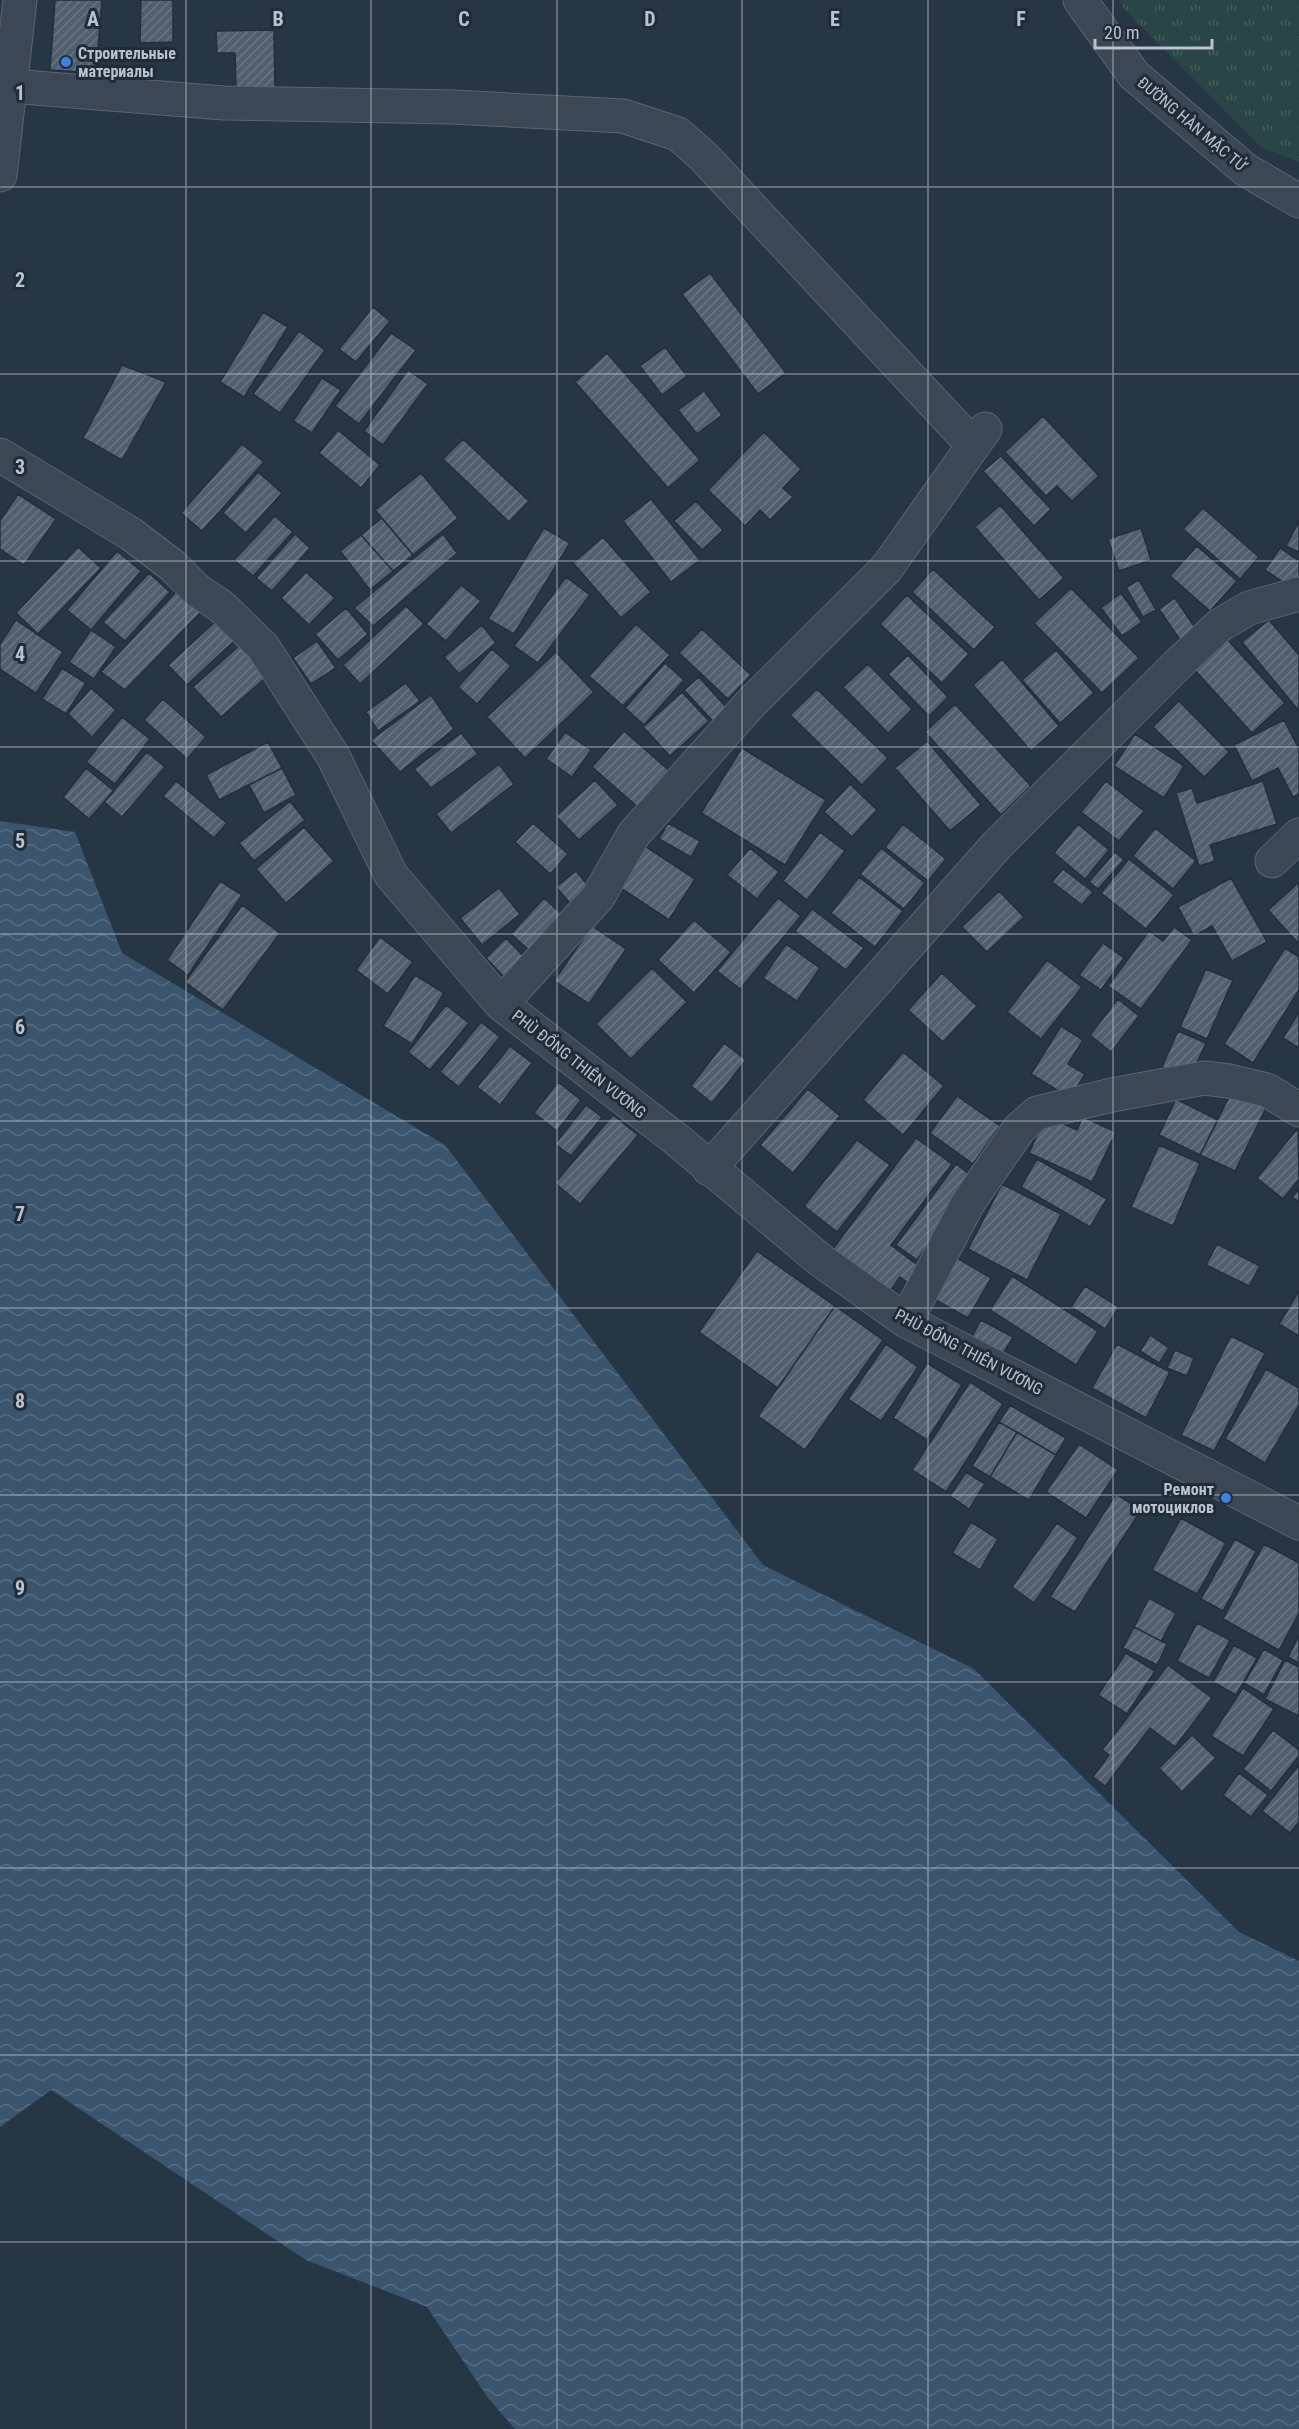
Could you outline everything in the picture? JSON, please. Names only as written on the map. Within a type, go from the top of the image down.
[{"type":"street","points":[[0,174],[5,84],[20,0]]},
{"type":"street","name":"ĐƯỜNG HÀN MẶC TỬ","points":[[1080,0],[1134,75],[1246,170],[1299,201]]},
{"type":"street","points":[[5,84],[224,103],[453,107],[623,116],[650,123],[678,134],[729,181],[979,437],[886,569],[752,702],[634,834],[598,897],[501,1004]]},
{"type":"street","name":"PHÙ ĐỔNG THIÊN VƯƠNG","points":[[0,455],[131,534],[173,566],[197,590],[222,607],[263,647],[333,756],[391,875],[501,1004],[676,1139],[819,1259],[906,1321],[1299,1523]]},
{"type":"street","points":[[709,1169],[997,845],[1178,664],[1220,625],[1249,608],[1299,594]]},
{"type":"street","points":[[1272,861],[1299,836]]},
{"type":"street","points":[[906,1321],[968,1203],[1019,1129],[1037,1113],[1112,1095],[1204,1078],[1267,1090],[1299,1110]]},
{"type":"green space","points":[[1120,0],[1299,0],[1299,162],[1261,147],[1124,9]]},
{"type":"water","points":[[0,821],[75,832],[122,953],[445,1145],[763,1565],[974,1669],[1239,1932],[1299,1961],[1299,2429],[515,2429],[488,2398],[427,2307],[306,2260],[51,2090],[0,2127]]},
{"type":"building","points":[[55,0],[102,0],[96,73],[50,70]]},
{"type":"building","points":[[141,0],[173,0],[173,42],[140,43]]},
{"type":"building","points":[[274,30],[275,89],[236,90],[235,53],[217,53],[216,31]]},
{"type":"building","points":[[710,273],[786,373],[758,394],[682,294]]},
{"type":"building","points":[[373,307],[390,321],[356,362],[339,349]]},
{"type":"building","points":[[263,312],[288,327],[244,397],[220,382]]},
{"type":"building","points":[[299,331],[325,350],[280,413],[253,394]]},
{"type":"building","points":[[391,333],[416,350],[359,424],[335,406]]},
{"type":"building","points":[[665,347],[687,376],[662,395],[640,366]]},
{"type":"building","points":[[607,353],[700,460],[668,488],[575,382]]},
{"type":"building","points":[[122,365],[166,382],[122,460],[83,438]]},
{"type":"building","points":[[408,370],[428,384],[383,445],[364,431]]},
{"type":"building","points":[[322,378],[341,390],[312,433],[293,421]]},
{"type":"building","points":[[704,391],[722,415],[697,434],[678,410]]},
{"type":"building","points":[[1043,416],[1099,476],[1072,501],[1057,486],[1046,496],[1005,452]]},
{"type":"building","points":[[338,430],[380,465],[361,488],[319,453]]},
{"type":"building","points":[[764,432],[801,469],[783,488],[793,497],[770,520],[760,510],[745,526],[708,490]]},
{"type":"building","points":[[463,439],[529,501],[509,522],[443,459]]},
{"type":"building","points":[[242,444],[264,462],[202,531],[181,513]]},
{"type":"building","points":[[1001,456],[1051,509],[1034,526],[983,471]]},
{"type":"building","points":[[258,472],[282,493],[246,533],[223,513]]},
{"type":"building","points":[[421,473],[458,518],[413,555],[375,510]]},
{"type":"building","points":[[18,494],[56,519],[24,565],[0,549],[0,521]]},
{"type":"building","points":[[651,499],[700,560],[671,582],[623,521]]},
{"type":"building","points":[[696,501],[723,530],[702,550],[674,521]]},
{"type":"building","points":[[1000,505],[1064,578],[1039,600],[975,527]]},
{"type":"building","points":[[1203,508],[1259,557],[1240,579],[1183,529]]},
{"type":"building","points":[[275,516],[293,532],[253,576],[234,560]]},
{"type":"building","points":[[382,518],[413,555],[393,571],[361,535]]},
{"type":"building","points":[[1299,521],[1299,552],[1286,546]]},
{"type":"building","points":[[544,528],[570,543],[514,634],[488,619]]},
{"type":"building","points":[[1141,528],[1151,560],[1119,571],[1108,539]]},
{"type":"building","points":[[295,534],[310,548],[272,591],[256,578]]},
{"type":"building","points":[[443,534],[457,553],[373,626],[354,608]]},
{"type":"building","points":[[361,535],[393,571],[370,590],[340,551]]},
{"type":"building","points":[[603,537],[651,592],[621,618],[573,563]]},
{"type":"building","points":[[1197,546],[1237,581],[1210,611],[1170,576]]},
{"type":"building","points":[[78,547],[101,568],[38,634],[16,613]]},
{"type":"building","points":[[1280,548],[1299,561],[1299,593],[1265,570]]},
{"type":"building","points":[[117,551],[141,571],[91,630],[67,610]]},
{"type":"building","points":[[933,569],[995,627],[974,650],[912,592]]},
{"type":"building","points":[[306,572],[335,598],[309,625],[281,598]]},
{"type":"building","points":[[149,573],[170,592],[125,641],[103,622]]},
{"type":"building","points":[[566,577],[590,595],[538,663],[514,646]]},
{"type":"building","points":[[1139,580],[1156,610],[1143,617],[1126,587]]},
{"type":"building","points":[[461,585],[481,601],[446,641],[426,624]]},
{"type":"building","points":[[1071,588],[1139,658],[1102,693],[1034,623]]},
{"type":"building","points":[[176,592],[201,612],[125,690],[101,672]]},
{"type":"building","points":[[1121,593],[1142,622],[1122,636],[1101,608]]},
{"type":"building","points":[[907,595],[969,654],[942,683],[880,624]]},
{"type":"building","points":[[1175,598],[1196,629],[1180,640],[1159,609]]},
{"type":"building","points":[[406,606],[424,624],[360,684],[343,665]]},
{"type":"building","points":[[346,608],[368,634],[338,660],[315,634]]},
{"type":"building","points":[[16,620],[63,652],[36,693],[0,669],[0,644]]},
{"type":"building","points":[[1269,620],[1299,655],[1299,711],[1242,642]]},
{"type":"building","points":[[216,621],[234,641],[187,685],[168,665]]},
{"type":"building","points":[[636,624],[670,655],[623,706],[589,676]]},
{"type":"building","points":[[482,625],[496,643],[459,674],[444,657]]},
{"type":"building","points":[[702,629],[751,675],[728,699],[679,653]]},
{"type":"building","points":[[91,630],[116,647],[94,679],[69,662]]},
{"type":"building","points":[[1226,638],[1285,703],[1252,733],[1193,668]]},
{"type":"building","points":[[317,641],[336,668],[311,684],[293,658]]},
{"type":"building","points":[[242,643],[270,674],[221,717],[193,687]]},
{"type":"building","points":[[492,649],[511,666],[477,704],[458,687]]},
{"type":"building","points":[[1056,650],[1094,693],[1060,723],[1022,680]]},
{"type":"building","points":[[556,652],[594,692],[525,758],[487,717]]},
{"type":"building","points":[[908,655],[948,697],[929,716],[888,674]]},
{"type":"building","points":[[1002,659],[1059,726],[1031,751],[973,685]]},
{"type":"building","points":[[665,663],[684,680],[644,725],[625,708]]},
{"type":"building","points":[[868,664],[912,709],[888,733],[843,687]]},
{"type":"building","points":[[62,668],[86,683],[66,714],[42,699]]},
{"type":"building","points":[[699,677],[735,717],[721,730],[684,690]]},
{"type":"building","points":[[406,683],[420,701],[378,731],[366,712]]},
{"type":"building","points":[[91,688],[116,710],[92,737],[68,714]]},
{"type":"building","points":[[817,689],[888,758],[862,785],[790,715]]},
{"type":"building","points":[[682,692],[709,721],[670,756],[643,727]]},
{"type":"building","points":[[431,695],[454,729],[400,772],[371,740]]},
{"type":"building","points":[[163,699],[206,737],[187,759],[144,720]]},
{"type":"building","points":[[1179,701],[1229,752],[1204,777],[1153,727]]},
{"type":"building","points":[[955,704],[1031,786],[1001,815],[925,732]]},
{"type":"building","points":[[122,717],[150,739],[115,784],[86,762]]},
{"type":"building","points":[[1284,720],[1299,749],[1299,794],[1293,797],[1278,768],[1252,781],[1234,745]]},
{"type":"building","points":[[624,731],[672,773],[640,809],[592,767]]},
{"type":"building","points":[[565,732],[591,750],[572,777],[546,759]]},
{"type":"building","points":[[461,733],[478,754],[431,788],[414,769]]},
{"type":"building","points":[[1135,734],[1184,766],[1164,798],[1114,766]]},
{"type":"building","points":[[927,741],[981,805],[950,831],[895,768]]},
{"type":"building","points":[[268,742],[282,768],[219,800],[206,775]]},
{"type":"building","points":[[742,748],[826,800],[785,865],[701,813]]},
{"type":"building","points":[[147,752],[165,767],[122,817],[104,802]]},
{"type":"building","points":[[499,764],[514,784],[451,833],[436,814]]},
{"type":"building","points":[[86,768],[114,791],[89,819],[63,797]]},
{"type":"building","points":[[282,768],[296,795],[264,813],[249,785]]},
{"type":"building","points":[[595,780],[618,805],[579,840],[556,816]]},
{"type":"building","points":[[176,781],[227,823],[214,838],[163,796]]},
{"type":"building","points":[[1106,781],[1144,811],[1119,841],[1081,812]]},
{"type":"building","points":[[1263,781],[1277,824],[1210,845],[1215,861],[1199,866],[1176,793],[1192,788],[1197,803]]},
{"type":"building","points":[[850,784],[877,810],[852,837],[824,812]]},
{"type":"building","points":[[290,801],[305,820],[254,861],[239,843]]},
{"type":"building","points":[[533,823],[568,854],[550,874],[515,842]]},
{"type":"building","points":[[668,823],[700,841],[691,857],[659,839]]},
{"type":"building","points":[[903,824],[946,859],[928,881],[885,847]]},
{"type":"building","points":[[1078,824],[1109,850],[1085,879],[1054,853]]},
{"type":"building","points":[[304,827],[334,861],[286,903],[256,869]]},
{"type":"building","points":[[1155,828],[1196,861],[1173,889],[1133,856]]},
{"type":"building","points":[[820,832],[845,851],[807,900],[783,881]]},
{"type":"building","points":[[639,842],[695,879],[669,920],[613,883]]},
{"type":"building","points":[[750,848],[779,872],[757,899],[727,875]]},
{"type":"building","points":[[881,848],[925,883],[904,909],[860,874]]},
{"type":"building","points":[[1115,852],[1124,860],[1098,889],[1089,882]]},
{"type":"building","points":[[1129,859],[1174,895],[1146,929],[1101,893]]},
{"type":"building","points":[[1063,869],[1093,892],[1082,905],[1052,882]]},
{"type":"building","points":[[576,871],[595,894],[575,909],[556,887]]},
{"type":"building","points":[[859,877],[903,911],[875,947],[831,913]]},
{"type":"building","points":[[1231,878],[1267,942],[1232,961],[1212,926],[1194,936],[1178,907]]},
{"type":"building","points":[[220,881],[242,895],[188,975],[167,960]]},
{"type":"building","points":[[1299,882],[1299,944],[1268,910]]},
{"type":"building","points":[[499,888],[520,914],[482,945],[460,918]]},
{"type":"building","points":[[999,891],[1024,917],[987,952],[962,927]]},
{"type":"building","points":[[544,898],[566,918],[533,954],[511,934]]},
{"type":"building","points":[[778,898],[801,916],[740,989],[717,971]]},
{"type":"building","points":[[242,905],[280,933],[223,1010],[185,982]]},
{"type":"building","points":[[812,909],[864,948],[846,970],[795,931]]},
{"type":"building","points":[[694,920],[731,952],[694,993],[658,960]]},
{"type":"building","points":[[592,926],[626,949],[589,1004],[554,981]]},
{"type":"building","points":[[1174,927],[1192,940],[1141,1009],[1108,986],[1149,931],[1163,941]]},
{"type":"building","points":[[380,937],[413,962],[388,994],[356,970]]},
{"type":"building","points":[[506,938],[526,959],[506,979],[486,958]]},
{"type":"building","points":[[1103,943],[1124,958],[1101,990],[1079,975]]},
{"type":"building","points":[[786,944],[820,968],[797,1001],[763,978]]},
{"type":"building","points":[[1285,948],[1299,957],[1299,990],[1253,1063],[1224,1044]]},
{"type":"building","points":[[1047,960],[1082,987],[1041,1039],[1007,1012]]},
{"type":"building","points":[[652,968],[687,1002],[631,1059],[596,1024]]},
{"type":"building","points":[[1206,969],[1233,980],[1207,1039],[1180,1027]]},
{"type":"building","points":[[942,973],[977,1006],[943,1042],[908,1010]]},
{"type":"building","points":[[415,975],[444,993],[412,1044],[383,1026]]},
{"type":"building","points":[[1118,999],[1139,1016],[1111,1052],[1090,1035]]},
{"type":"building","points":[[446,1005],[469,1023],[430,1070],[408,1052]]},
{"type":"building","points":[[1299,1012],[1299,1048],[1283,1038]]},
{"type":"building","points":[[481,1022],[500,1037],[459,1087],[440,1072]]},
{"type":"building","points":[[1061,1026],[1083,1040],[1068,1064],[1085,1074],[1070,1098],[1031,1074]]},
{"type":"building","points":[[1178,1031],[1206,1043],[1190,1078],[1162,1067]]},
{"type":"building","points":[[724,1043],[746,1060],[712,1103],[691,1086]]},
{"type":"building","points":[[510,1046],[532,1063],[500,1105],[477,1087]]},
{"type":"building","points":[[903,1052],[944,1086],[903,1135],[863,1100]]},
{"type":"building","points":[[558,1082],[581,1100],[557,1131],[534,1113]]},
{"type":"building","points":[[808,1089],[840,1116],[793,1173],[760,1145]]},
{"type":"building","points":[[1232,1091],[1266,1108],[1235,1171],[1200,1155]]},
{"type":"building","points":[[957,1096],[1000,1126],[973,1164],[930,1133]]},
{"type":"building","points":[[1176,1099],[1218,1120],[1200,1155],[1159,1135]]},
{"type":"building","points":[[586,1105],[602,1117],[571,1156],[555,1144]]},
{"type":"building","points":[[613,1115],[638,1135],[580,1204],[555,1183]]},
{"type":"building","points":[[1046,1116],[1077,1130],[1083,1117],[1116,1132],[1092,1182],[1029,1153]]},
{"type":"building","points":[[1298,1128],[1299,1179],[1283,1199],[1257,1178]]},
{"type":"building","points":[[916,1138],[952,1164],[891,1245],[927,1272],[915,1288],[900,1277],[883,1300],[826,1258]]},
{"type":"building","points":[[857,1140],[890,1165],[837,1232],[804,1206]]},
{"type":"building","points":[[1159,1145],[1200,1163],[1173,1226],[1131,1207]]},
{"type":"building","points":[[1037,1159],[1107,1199],[1090,1227],[1021,1187]]},
{"type":"building","points":[[956,1164],[976,1179],[917,1260],[896,1245]]},
{"type":"building","points":[[1002,1184],[1061,1214],[1027,1280],[968,1249]]},
{"type":"building","points":[[1299,1189],[1299,1202],[1292,1197]]},
{"type":"building","points":[[1217,1244],[1260,1266],[1249,1286],[1206,1265]]},
{"type":"building","points":[[757,1251],[835,1306],[778,1388],[699,1332]]},
{"type":"building","points":[[957,1258],[991,1278],[968,1318],[934,1299]]},
{"type":"building","points":[[1012,1276],[1098,1331],[1076,1365],[990,1310]]},
{"type":"building","points":[[1085,1286],[1119,1307],[1105,1329],[1071,1307]]},
{"type":"building","points":[[1299,1291],[1299,1336],[1279,1324]]},
{"type":"building","points":[[835,1306],[883,1340],[805,1450],[758,1416]]},
{"type":"building","points":[[981,1320],[1013,1337],[999,1361],[968,1344]]},
{"type":"building","points":[[1150,1335],[1169,1348],[1159,1363],[1140,1351]]},
{"type":"building","points":[[1231,1336],[1265,1353],[1214,1451],[1181,1435]]},
{"type":"building","points":[[886,1344],[918,1367],[881,1421],[848,1399]]},
{"type":"building","points":[[1117,1344],[1170,1372],[1146,1418],[1092,1388]]},
{"type":"building","points":[[1175,1350],[1194,1358],[1187,1376],[1167,1368]]},
{"type":"building","points":[[927,1363],[962,1385],[927,1440],[893,1418]]},
{"type":"building","points":[[1266,1369],[1299,1388],[1299,1405],[1265,1463],[1225,1439]]},
{"type":"building","points":[[970,1382],[1003,1404],[946,1492],[912,1470]]},
{"type":"building","points":[[1010,1405],[1066,1438],[1056,1455],[999,1422]]},
{"type":"building","points":[[999,1422],[1017,1432],[990,1477],[972,1466]]},
{"type":"building","points":[[1017,1432],[1056,1455],[1029,1500],[990,1477]]},
{"type":"building","points":[[1079,1444],[1118,1470],[1086,1518],[1046,1492]]},
{"type":"building","points":[[966,1472],[985,1484],[969,1509],[950,1496]]},
{"type":"building","points":[[1116,1494],[1141,1510],[1075,1612],[1050,1597]]},
{"type":"building","points":[[1181,1518],[1226,1543],[1197,1594],[1152,1570]]},
{"type":"building","points":[[971,1522],[998,1539],[980,1570],[952,1553]]},
{"type":"building","points":[[1057,1523],[1078,1538],[1034,1603],[1012,1587]]},
{"type":"building","points":[[1235,1539],[1256,1551],[1223,1611],[1201,1599]]},
{"type":"building","points":[[1264,1544],[1299,1563],[1299,1613],[1279,1650],[1223,1619]]},
{"type":"building","points":[[1149,1598],[1176,1613],[1161,1641],[1134,1627]]},
{"type":"building","points":[[1197,1623],[1230,1640],[1209,1678],[1177,1661]]},
{"type":"building","points":[[1134,1627],[1167,1644],[1157,1665],[1123,1648]]},
{"type":"building","points":[[1299,1635],[1299,1663],[1288,1657]]},
{"type":"building","points":[[1234,1645],[1257,1658],[1236,1695],[1213,1682]]},
{"type":"building","points":[[1264,1649],[1283,1660],[1264,1695],[1244,1683]]},
{"type":"building","points":[[1126,1653],[1155,1671],[1127,1714],[1098,1695]]},
{"type":"building","points":[[1285,1660],[1299,1667],[1299,1716],[1265,1699]]},
{"type":"building","points":[[1168,1665],[1212,1698],[1175,1747],[1150,1728],[1105,1786],[1093,1777],[1109,1755],[1102,1750]]},
{"type":"building","points":[[1243,1688],[1274,1709],[1243,1756],[1211,1736]]},
{"type":"building","points":[[1273,1730],[1299,1750],[1299,1756],[1271,1791],[1243,1769]]},
{"type":"building","points":[[1192,1735],[1216,1758],[1182,1792],[1159,1768]]},
{"type":"building","points":[[1299,1765],[1299,1822],[1290,1833],[1262,1811]]},
{"type":"building","points":[[1239,1773],[1268,1795],[1251,1817],[1223,1795]]},
{"type":"place","name":"Строительные материалы","points":[[66,62]]},
{"type":"place","name":"Ремонт мотоциклов","points":[[1226,1498]]}]
